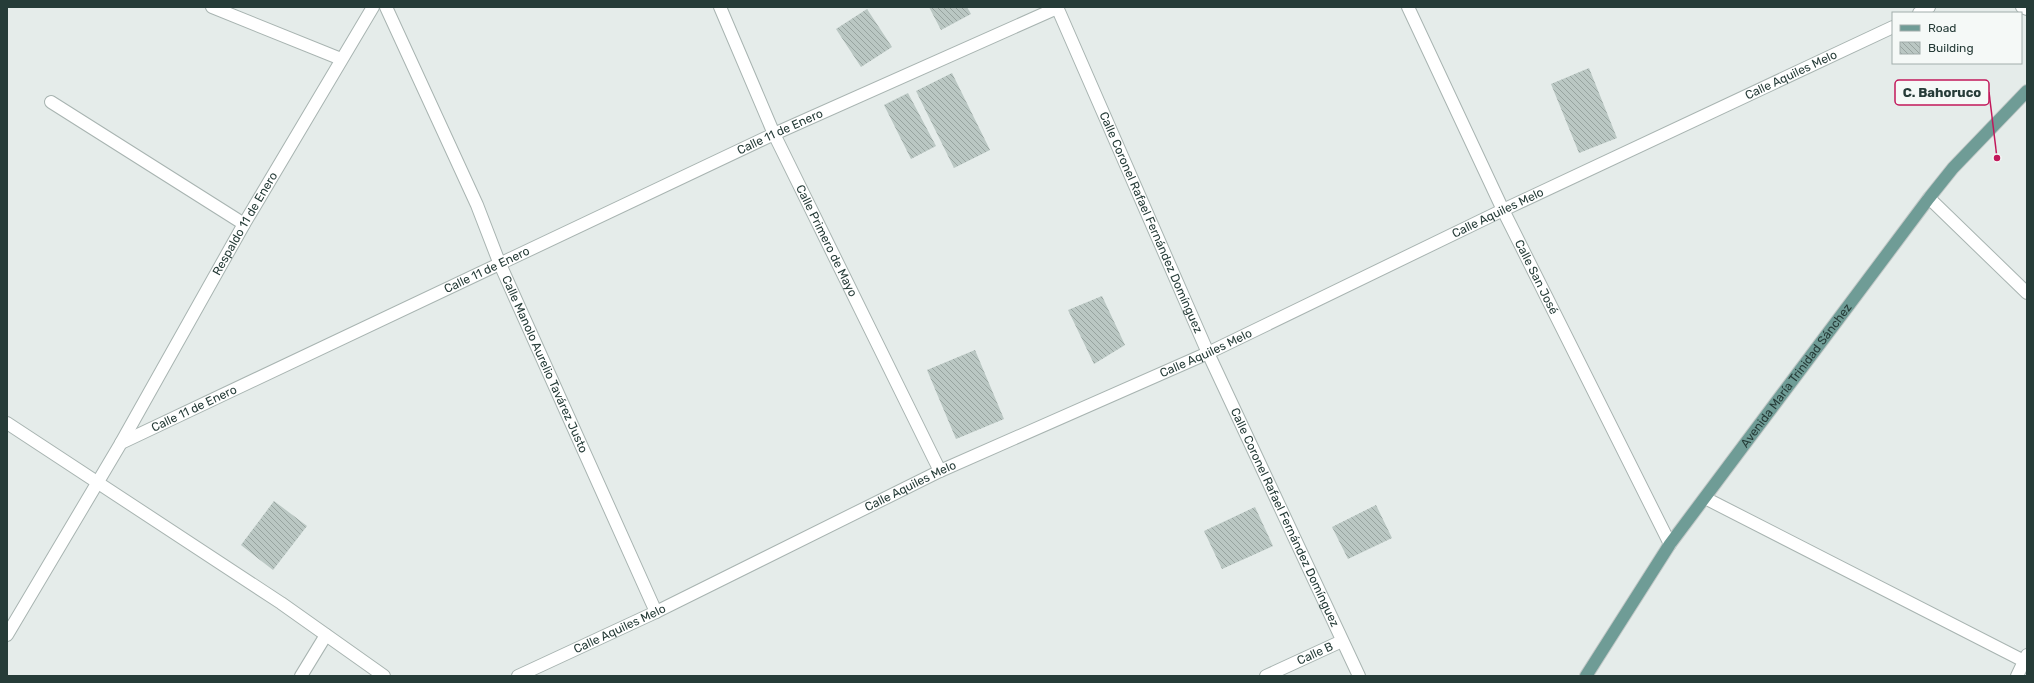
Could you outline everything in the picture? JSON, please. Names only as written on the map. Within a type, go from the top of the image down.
[{"type":"main road","name":"Avenida María Trinidad Sánchez","points":[[1586,676],[1670,544],[1929,198],[1954,168],[2027,92]]},
{"type":"street","points":[[212,7],[341,59]]},
{"type":"street","name":"Respaldo 11 de Enero","points":[[121,443],[244,224],[373,7]]},
{"type":"street","name":"Calle Manolo Aurelio Tavárez Justo","points":[[386,7],[477,205],[500,262],[656,612]]},
{"type":"street","name":"Calle Primero de Mayo","points":[[720,7],[774,134],[940,471]]},
{"type":"street","name":"Calle San José","points":[[1408,7],[1503,210],[1670,544]]},
{"type":"street","points":[[2022,7],[2027,9]]},
{"type":"street","name":"Calle 11 de Enero","points":[[121,443],[500,262],[774,134],[1057,8]]},
{"type":"street","name":"Calle Coronel Rafael Fernández Domínguez","points":[[1057,8],[1208,353],[1359,676]]},
{"type":"street","name":"Calle Aquiles Melo","points":[[518,676],[656,612],[940,471],[1208,353],[1503,210],[1892,27]]},
{"type":"street","points":[[51,102],[244,224]]},
{"type":"street","points":[[1929,198],[2027,293]]},
{"type":"street","points":[[7,423],[281,603],[384,676]]},
{"type":"street","points":[[7,635],[121,443]]},
{"type":"street","points":[[1705,498],[2026,658],[2017,676]]},
{"type":"street","points":[[301,676],[326,635]]},
{"type":"street","name":"Calle B","points":[[1266,676],[1342,641]]},
{"type":"building","points":[[929,7],[967,7],[971,14],[941,30]]},
{"type":"building","points":[[867,9],[892,47],[861,67],[836,29]]},
{"type":"building","points":[[1589,68],[1617,138],[1579,153],[1551,84]]},
{"type":"building","points":[[952,73],[990,150],[954,168],[916,91]]},
{"type":"building","points":[[908,93],[936,146],[911,159],[884,105]]},
{"type":"building","points":[[1102,296],[1125,345],[1094,364],[1068,310]]},
{"type":"building","points":[[975,350],[1004,419],[956,439],[927,370]]},
{"type":"building","points":[[274,501],[307,526],[273,570],[241,545]]},
{"type":"building","points":[[1376,505],[1392,538],[1348,559],[1332,527]]},
{"type":"building","points":[[1255,507],[1273,546],[1222,569],[1204,531]]},
{"type":"place","name":"C. Bahoruco","points":[[1997,158]]}]
